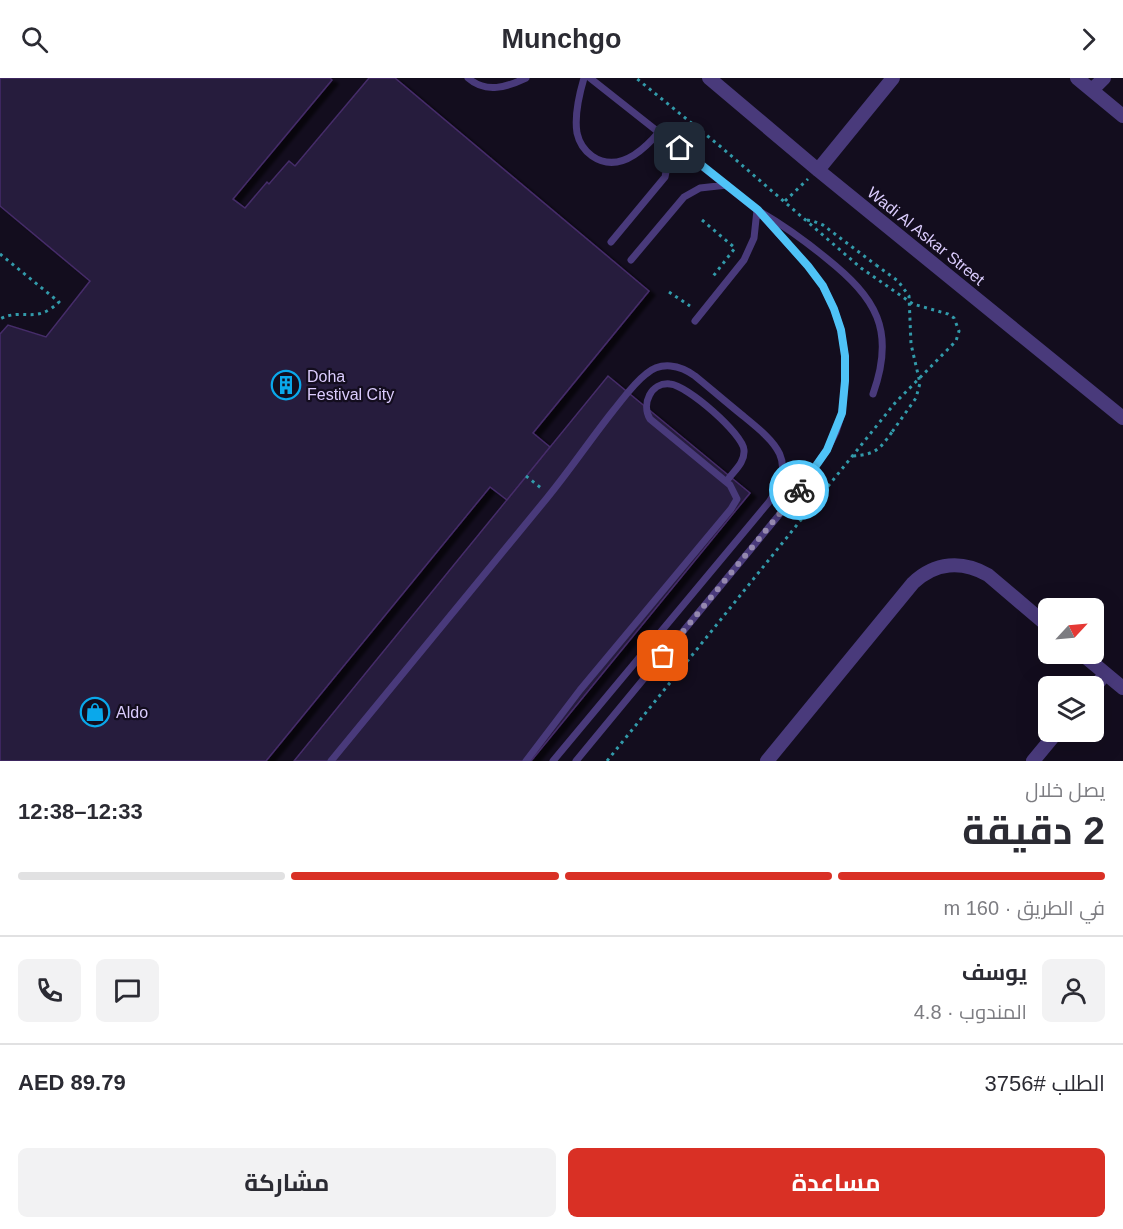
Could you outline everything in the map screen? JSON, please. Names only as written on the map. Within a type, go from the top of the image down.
[{"type":"street","name":"Wadi Al Askar Street","points":[[710,78],[818,170],[1123,418]]},
{"type":"street","points":[[818,170],[893,78]]},
{"type":"street","points":[[1077,78],[1123,116]]},
{"type":"street","points":[[1092,90],[1104,78]]},
{"type":"street","points":[[767,761],[913,583],[928,571],[948,565],[979,570],[1038,618]]},
{"type":"street","points":[[1094,664],[1123,688]]},
{"type":"street","points":[[1033,761],[1049,742]]},
{"type":"lane","points":[[468,78],[487,87],[503,88],[526,78]]},
{"type":"lane","points":[[584,78],[577,107],[577,132],[579,141],[590,155],[606,162],[623,162],[661,133]]},
{"type":"lane","points":[[590,78],[758,210],[810,245],[840,269],[866,295],[877,316],[882,337],[882,363],[873,394]]},
{"type":"lane","points":[[611,242],[665,177],[668,162],[661,133]]},
{"type":"lane","points":[[631,260],[684,197],[700,188],[727,185]]},
{"type":"lane","points":[[695,321],[744,260],[754,238],[758,210]]},
{"type":"lane","points":[[576,761],[793,498],[827,450],[839,423],[845,381],[845,356],[841,330],[834,309],[823,286],[808,266],[758,210]]},
{"type":"lane","points":[[331,761],[549,495],[628,392],[646,374],[666,366],[676,366],[686,370],[764,433],[777,447],[782,466],[779,486],[769,502],[553,761]]},
{"type":"lane","points":[[526,761],[580,690],[665,590],[737,499],[730,485],[650,419],[646,405],[650,393],[655,388],[665,384],[683,388],[737,435],[744,449],[743,456],[729,478]]},
{"type":"path","points":[[607,761],[895,403],[956,341],[959,331],[957,324],[948,314],[922,307],[904,298],[861,268],[785,201],[636,78]]},
{"type":"path","points":[[785,201],[818,170]]},
{"type":"path","points":[[702,220],[735,248],[709,281]]},
{"type":"path","points":[[805,220],[823,225],[898,281],[909,296],[911,344],[920,383],[916,398],[879,450],[853,456]]},
{"type":"path","points":[[0,254],[59,302],[42,314],[12,315],[0,319]]},
{"type":"path","points":[[669,292],[690,306],[696,298]]},
{"type":"path","points":[[526,476],[549,495]]},
{"type":"building","name":"Doha Festival City","points":[[0,78],[330,78],[332,80],[233,199],[245,208],[289,161],[295,166],[369,78],[395,78],[649,291],[533,433],[550,447],[507,500],[490,487],[266,761],[0,761],[0,334],[8,325],[46,337],[90,281],[0,206]]},
{"type":"building","points":[[608,376],[750,493],[531,761],[294,761]]},
{"type":"way so far","points":[[663,656],[799,490]]},
{"type":"place","name":"Doha Festival City","points":[[286,385]]},
{"type":"place","name":"Aldo","points":[[95,712]]},
{"type":"route","points":[[680,148],[758,210],[808,266],[823,286],[834,309],[841,330],[845,356],[842,413],[827,450],[799,490]]}]
